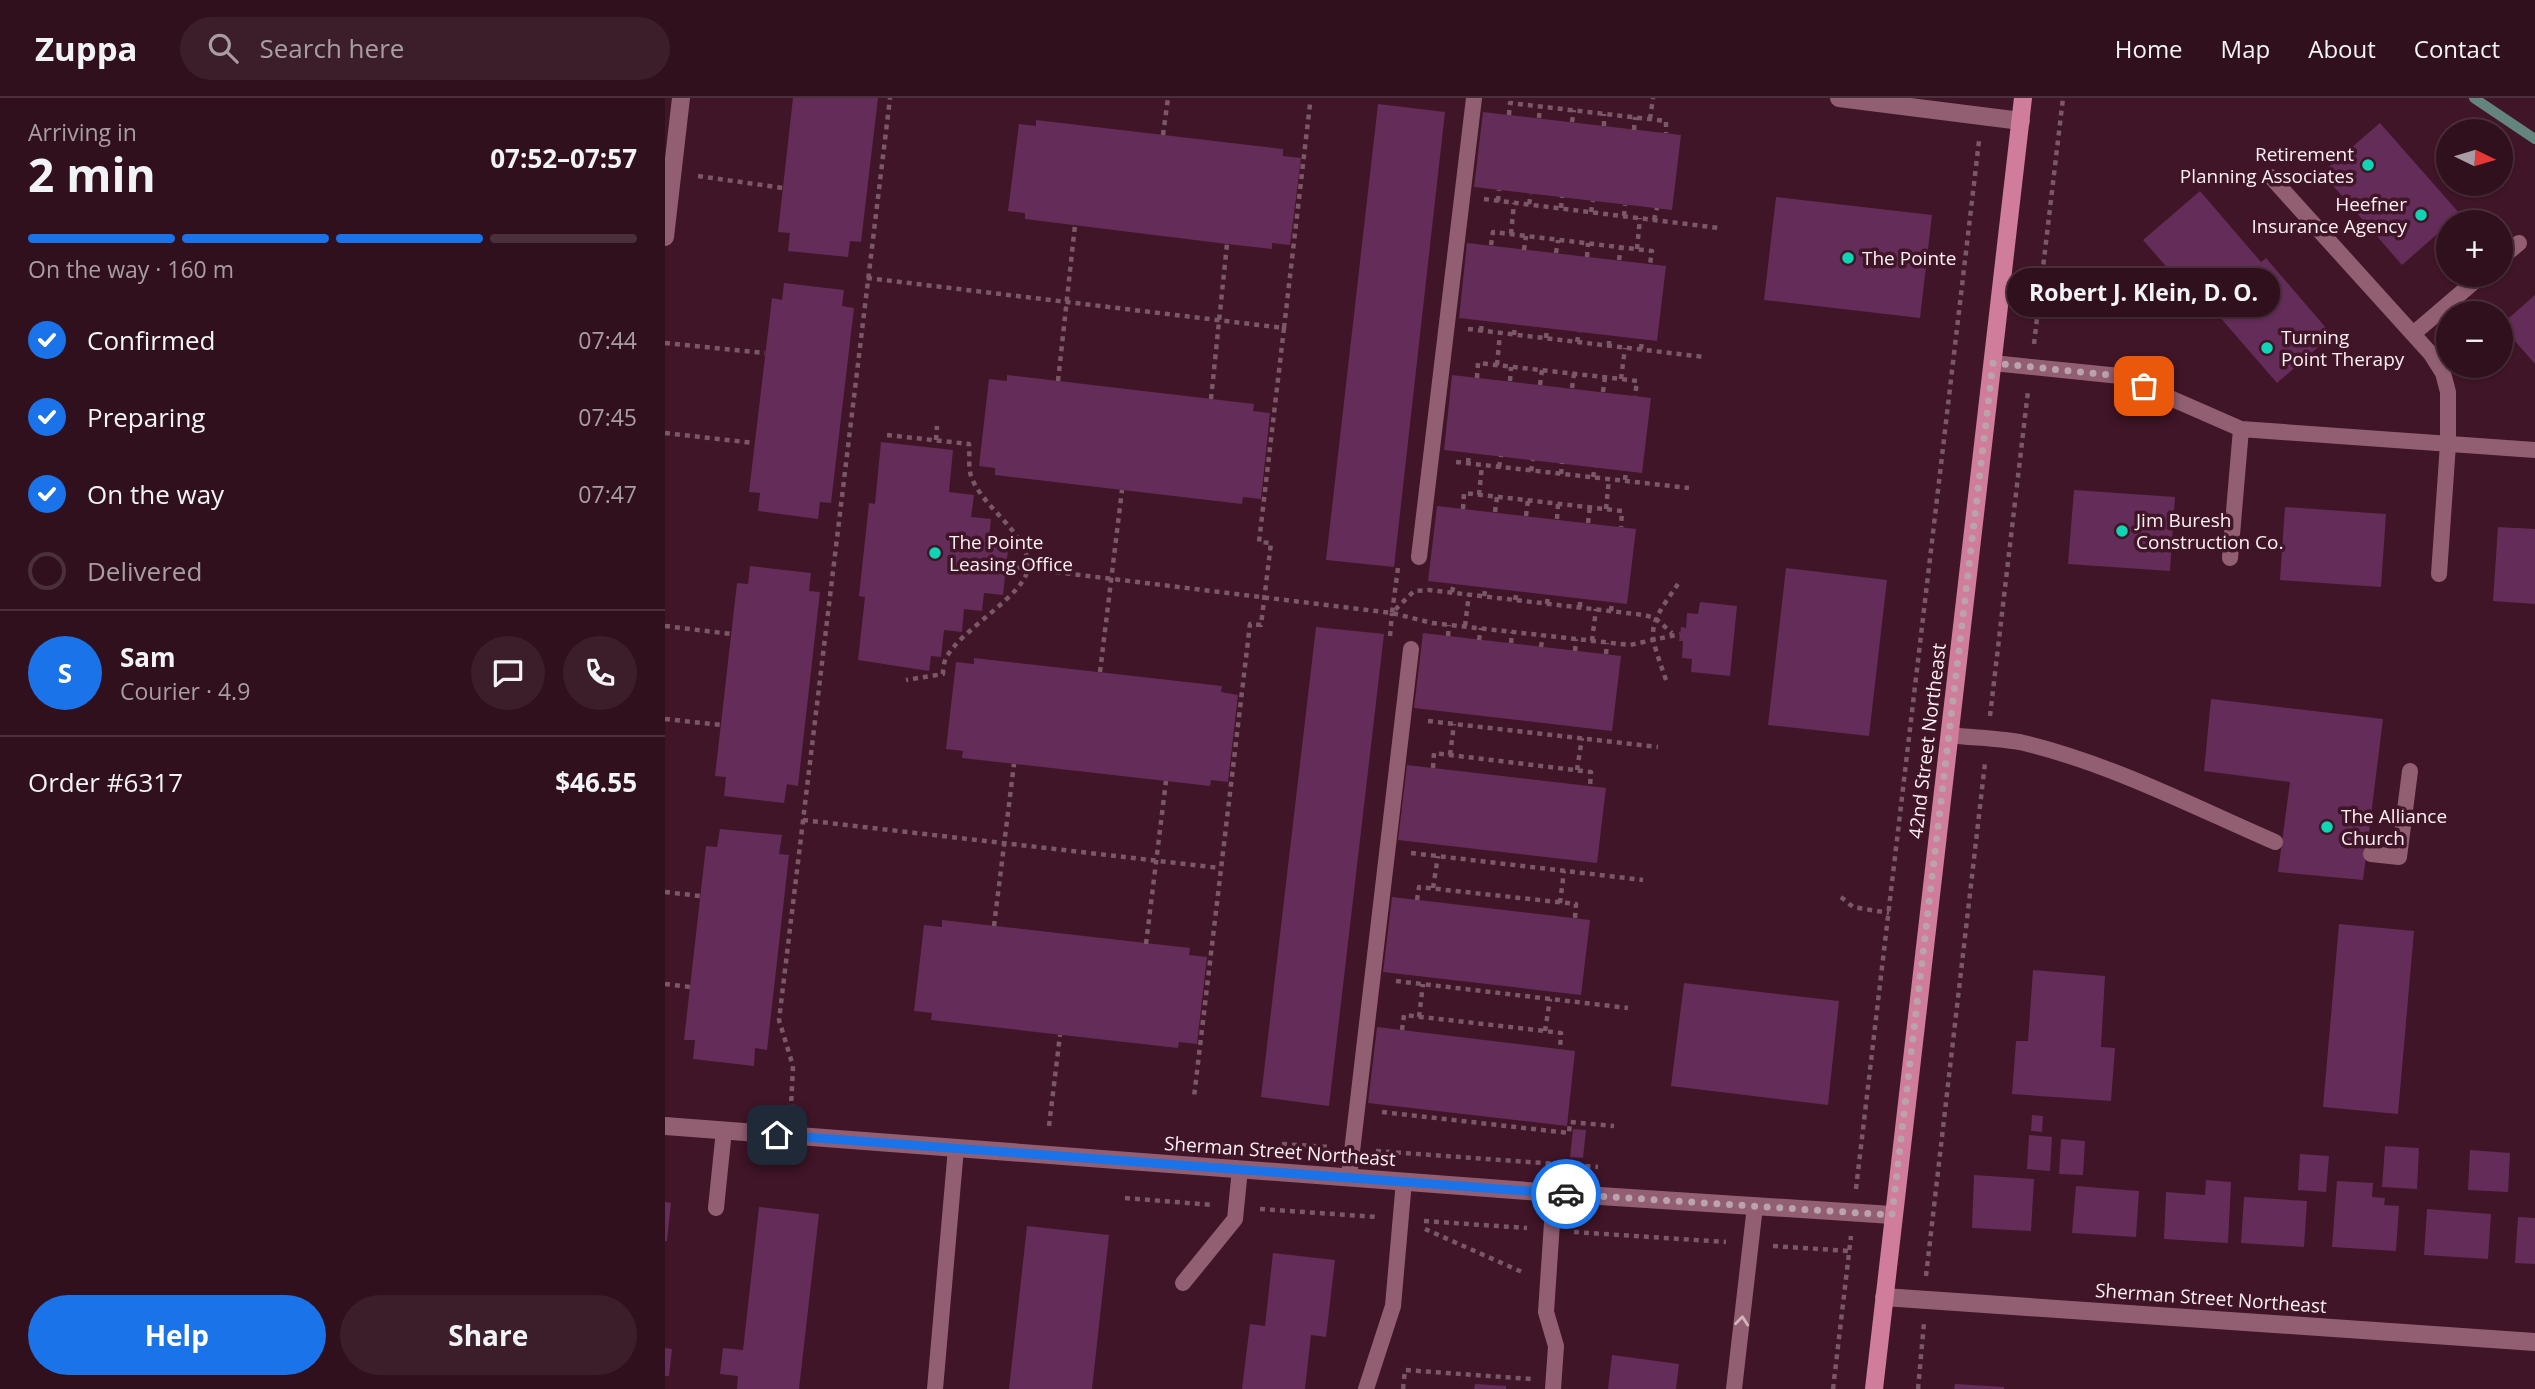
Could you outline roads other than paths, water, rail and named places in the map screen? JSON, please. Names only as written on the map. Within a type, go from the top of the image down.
[{"type":"street","points":[[665,237],[681,98]]},
{"type":"street","points":[[1839,98],[2021,121]]},
{"type":"street","name":"42nd Street Northeast","points":[[1874,1389],[2023,98]]},
{"type":"street","name":"Sherman Street Northeast","points":[[665,1126],[1554,1193],[1892,1215]]},
{"type":"street","name":"Sherman Street Northeast","points":[[1884,1297],[2535,1342]]},
{"type":"lane","points":[[1419,557],[1474,98]]},
{"type":"lane","points":[[2271,177],[2413,334],[2444,373],[2448,392],[2448,444],[2439,574]]},
{"type":"lane","points":[[2513,248],[2519,243]]},
{"type":"lane","points":[[2413,334],[2468,287]]},
{"type":"lane","points":[[1993,363],[2120,376],[2241,429],[2535,450]]},
{"type":"lane","points":[[2230,558],[2241,429]]},
{"type":"lane","points":[[1349,1177],[1411,649]]},
{"type":"lane","points":[[1949,735],[2020,742],[2067,755],[2102,767],[2274,842]]},
{"type":"lane","points":[[2371,854],[2399,857],[2410,771]]},
{"type":"lane","points":[[716,1208],[725,1130]]},
{"type":"lane","points":[[935,1389],[956,1148]]},
{"type":"lane","points":[[1183,1283],[1235,1219],[1240,1169]]},
{"type":"lane","points":[[1366,1389],[1393,1306],[1407,1220],[1404,1181]]},
{"type":"lane","points":[[1553,1385],[1556,1346],[1546,1312],[1554,1193]]},
{"type":"lane","points":[[1734,1389],[1755,1206]]},
{"type":"waterway","points":[[2474,98],[2535,139]]},
{"type":"place","name":"Retirement Planning Associates","points":[[2368,165]]},
{"type":"place","name":"Heefner Insurance Agency","points":[[2421,215]]},
{"type":"place","name":"The Pointe","points":[[1848,258]]},
{"type":"place","name":"Turning Point Therapy","points":[[2267,348]]},
{"type":"place","name":"Robert J. Klein, D. O.","points":[[2144,386]]},
{"type":"place","name":"Jim Buresh Construction Co.","points":[[2122,531]]},
{"type":"place","name":"The Pointe Leasing Office","points":[[935,553]]},
{"type":"place","name":"The Alliance Church","points":[[2327,827]]}]
